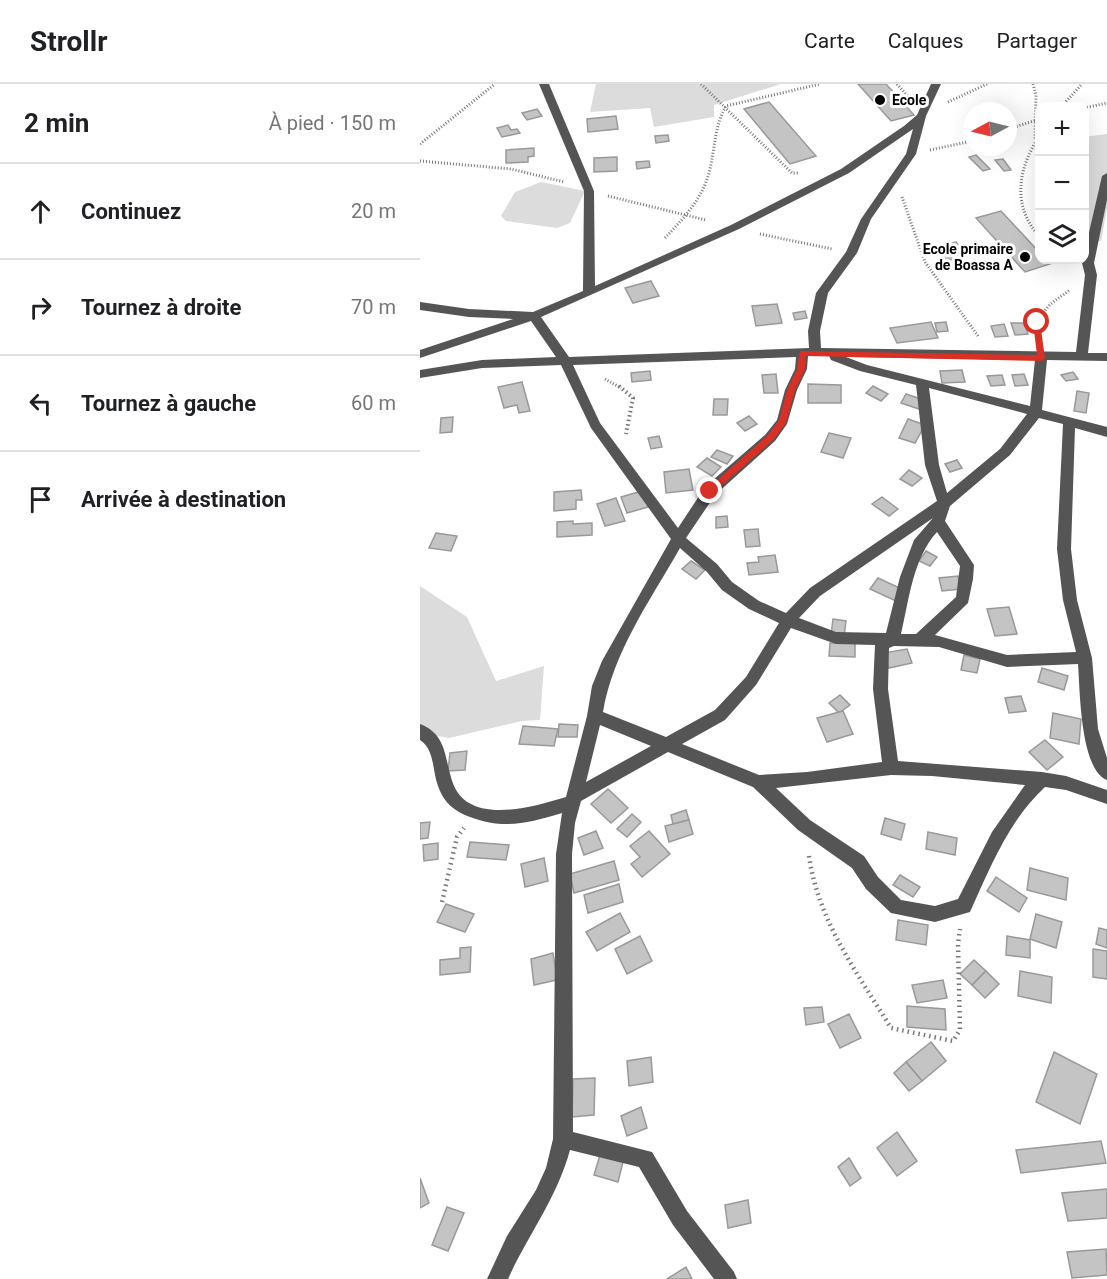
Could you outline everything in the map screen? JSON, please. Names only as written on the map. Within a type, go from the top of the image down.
[{"type":"street","points":[[544,84],[589,191],[589,293]]},
{"type":"street","points":[[497,1279],[514,1244],[543,1197],[555,1170],[563,1138],[563,874],[567,823],[596,716],[600,686],[609,661],[678,538],[710,491],[771,438],[783,421],[791,390],[801,369],[815,353],[814,331],[822,293],[851,253],[866,219],[911,154],[921,116],[936,84]]},
{"type":"street","points":[[420,354],[534,316],[735,227],[845,171],[908,128],[921,116]]},
{"type":"street","points":[[1082,357],[1090,275],[1088,263],[1107,176]]},
{"type":"street","points":[[420,306],[469,313],[534,316]]},
{"type":"street","points":[[420,311],[440,309]]},
{"type":"street","points":[[534,316],[566,362],[595,425],[678,538],[712,568],[728,586],[754,605],[836,638],[939,641],[1006,661],[1085,658]]},
{"type":"street","points":[[815,353],[1107,432]]},
{"type":"street","points":[[420,374],[482,364],[815,353],[1041,358],[1107,357]]},
{"type":"street","points":[[420,731],[432,739],[437,748],[444,783],[450,798],[475,812],[503,819],[573,800],[669,746],[720,715],[752,681],[788,620],[815,592],[944,503],[1005,452],[1036,412],[1041,358]]},
{"type":"street","points":[[891,768],[879,654],[882,645],[892,640],[910,568],[921,540],[938,522],[944,503],[932,465],[922,382]]},
{"type":"street","points":[[1069,422],[1064,549],[1070,600],[1085,658],[1090,729],[1100,761],[1107,773]]},
{"type":"street","points":[[920,640],[963,599],[967,565],[938,522]]},
{"type":"street","points":[[596,716],[759,782],[804,825],[858,862],[872,883],[897,907],[935,914],[964,906],[1000,835],[1031,787],[1042,778]]},
{"type":"street","points":[[759,782],[807,779],[891,768],[932,769],[1042,778],[1066,783],[1107,797]]},
{"type":"street","points":[[563,1138],[645,1159],[680,1218],[727,1279]]},
{"type":"path","points":[[420,144],[495,84]]},
{"type":"path","points":[[663,239],[686,217],[707,182],[718,118],[726,106],[820,84]]},
{"type":"path","points":[[921,116],[987,84]]},
{"type":"path","points":[[1033,84],[1035,102]]},
{"type":"path","points":[[1066,102],[1082,84]]},
{"type":"path","points":[[1089,107],[1107,103]]},
{"type":"path","points":[[1017,126],[1035,120]]},
{"type":"path","points":[[1035,141],[1021,175],[1020,208],[1029,228],[1035,233]]},
{"type":"path","points":[[911,154],[963,143]]},
{"type":"path","points":[[762,234],[851,253]]},
{"type":"path","points":[[1041,358],[1037,322],[1045,308],[1090,275]]},
{"type":"path","points":[[566,362],[617,385],[633,398],[621,458]]},
{"type":"path","points":[[442,902],[457,837],[475,812]]},
{"type":"path","points":[[804,825],[812,877],[832,932],[891,1028],[952,1041],[956,1038],[960,1030],[958,944],[964,906]]},
{"type":"shaded area","points":[[596,84],[781,84],[714,105],[714,117],[654,127],[650,108],[590,112]]},
{"type":"shaded area","points":[[1107,134],[1107,208],[1101,241],[1089,240],[1089,136]]},
{"type":"shaded area","points":[[541,182],[585,191],[570,223],[557,228],[506,221],[501,216],[515,192]]},
{"type":"shaded area","points":[[420,586],[467,617],[496,681],[544,666],[540,720],[522,721],[449,738],[420,733]]},
{"type":"building","points":[[858,84],[886,84],[914,115],[891,121]]},
{"type":"building","points":[[769,102],[816,156],[790,164],[744,109]]},
{"type":"building","points":[[537,109],[542,116],[527,120],[522,113]]},
{"type":"building","points":[[616,116],[618,129],[588,132],[587,119]]},
{"type":"building","points":[[508,125],[511,130],[517,129],[520,133],[502,137],[497,128]]},
{"type":"building","points":[[668,135],[669,141],[656,143],[655,136]]},
{"type":"building","points":[[534,148],[534,156],[528,157],[528,162],[506,163],[506,150]]},
{"type":"building","points":[[977,156],[990,169],[983,171],[969,157]]},
{"type":"building","points":[[617,157],[617,171],[594,172],[594,158]]},
{"type":"building","points":[[1003,159],[1011,170],[1004,171],[995,160]]},
{"type":"building","points":[[649,161],[650,167],[637,169],[636,162]]},
{"type":"building","points":[[1001,211],[1035,248],[1035,264],[1050,264],[1025,272],[976,218]]},
{"type":"building","points":[[956,242],[967,256],[946,261],[935,247]]},
{"type":"building","points":[[651,281],[659,296],[633,303],[625,288]]},
{"type":"building","points":[[777,304],[782,323],[756,326],[752,306]]},
{"type":"building","points":[[805,311],[807,318],[795,320],[793,313]]},
{"type":"building","points":[[931,322],[938,338],[897,343],[890,328]]},
{"type":"building","points":[[946,322],[948,331],[937,332],[935,323]]},
{"type":"building","points":[[1011,323],[1024,323],[1028,334],[1015,335]]},
{"type":"building","points":[[1004,324],[1008,336],[995,337],[991,326]]},
{"type":"building","points":[[962,370],[965,382],[942,383],[940,371]]},
{"type":"building","points":[[650,371],[651,380],[632,382],[631,373]]},
{"type":"building","points":[[1073,372],[1078,379],[1066,381],[1061,375]]},
{"type":"building","points":[[776,374],[778,393],[764,393],[762,375]]},
{"type":"building","points":[[1024,374],[1028,385],[1015,386],[1012,375]]},
{"type":"building","points":[[1002,375],[1005,385],[991,386],[987,376]]},
{"type":"building","points":[[522,382],[530,411],[519,413],[517,405],[504,408],[498,387]]},
{"type":"building","points":[[808,384],[841,385],[841,403],[808,403]]},
{"type":"building","points":[[873,386],[888,394],[881,401],[866,393]]},
{"type":"building","points":[[1077,391],[1089,393],[1086,413],[1074,411]]},
{"type":"building","points":[[906,394],[924,400],[919,409],[901,403]]},
{"type":"building","points":[[714,399],[728,399],[727,415],[713,415]]},
{"type":"building","points":[[749,416],[757,424],[745,431],[737,423]]},
{"type":"building","points":[[453,417],[452,432],[440,433],[441,418]]},
{"type":"building","points":[[908,419],[925,425],[915,443],[899,438]]},
{"type":"building","points":[[829,433],[851,438],[843,458],[821,452]]},
{"type":"building","points":[[659,436],[662,447],[651,449],[648,438]]},
{"type":"building","points":[[717,450],[733,456],[727,464],[711,457]]},
{"type":"building","points":[[707,458],[721,467],[712,476],[697,467]]},
{"type":"building","points":[[957,460],[962,468],[950,472],[945,464]]},
{"type":"building","points":[[689,469],[693,490],[666,493],[664,472]]},
{"type":"building","points":[[909,470],[922,478],[912,486],[900,479]]},
{"type":"building","points":[[581,490],[582,500],[576,500],[576,509],[554,511],[554,492]]},
{"type":"building","points":[[642,491],[648,507],[627,513],[621,497]]},
{"type":"building","points":[[882,497],[898,509],[889,516],[872,504]]},
{"type":"building","points":[[616,498],[625,521],[605,526],[597,504]]},
{"type":"building","points":[[727,516],[728,527],[716,528],[716,517]]},
{"type":"building","points":[[573,521],[573,524],[592,523],[592,535],[557,537],[557,522]]},
{"type":"building","points":[[758,529],[760,546],[746,547],[744,530]]},
{"type":"building","points":[[436,533],[457,536],[451,551],[429,548]]},
{"type":"building","points":[[926,551],[937,557],[930,566],[919,561]]},
{"type":"building","points":[[775,555],[778,572],[749,575],[747,563],[759,562],[758,557]]},
{"type":"building","points":[[691,561],[705,570],[696,579],[682,569]]},
{"type":"building","points":[[958,576],[961,589],[942,591],[939,578]]},
{"type":"building","points":[[878,578],[904,590],[896,601],[870,589]]},
{"type":"building","points":[[1009,607],[1017,634],[995,636],[987,609]]},
{"type":"building","points":[[833,619],[846,621],[844,637],[831,635]]},
{"type":"building","points":[[830,643],[855,643],[855,657],[829,656]]},
{"type":"building","points":[[907,649],[912,663],[889,668],[884,653]]},
{"type":"building","points":[[964,655],[980,659],[977,673],[961,670]]},
{"type":"building","points":[[1042,668],[1068,676],[1064,690],[1038,682]]},
{"type":"building","points":[[840,695],[850,705],[839,713],[829,703]]},
{"type":"building","points":[[1021,696],[1026,711],[1009,713],[1005,698]]},
{"type":"building","points":[[843,711],[853,734],[827,742],[817,718]]},
{"type":"building","points":[[1053,713],[1081,719],[1079,744],[1050,738]]},
{"type":"building","points":[[559,724],[578,725],[577,737],[558,737]]},
{"type":"building","points":[[523,726],[558,729],[554,746],[519,744]]},
{"type":"building","points":[[1045,740],[1063,757],[1047,770],[1029,752]]},
{"type":"building","points":[[467,751],[465,770],[448,771],[450,753]]},
{"type":"building","points":[[608,789],[628,808],[611,823],[591,804]]},
{"type":"building","points":[[686,810],[689,820],[673,824],[671,815]]},
{"type":"building","points":[[632,814],[641,822],[627,837],[617,829]]},
{"type":"building","points":[[885,818],[905,824],[901,840],[881,834]]},
{"type":"building","points":[[689,820],[693,834],[669,842],[665,826]]},
{"type":"building","points":[[430,822],[428,838],[420,839],[420,823]]},
{"type":"building","points":[[596,831],[603,848],[584,855],[578,838]]},
{"type":"building","points":[[649,831],[670,854],[642,877],[631,864],[640,857],[630,846]]},
{"type":"building","points":[[928,832],[957,838],[955,855],[926,849]]},
{"type":"building","points":[[470,842],[509,845],[506,860],[467,857]]},
{"type":"building","points":[[438,843],[438,859],[424,861],[423,845]]},
{"type":"building","points":[[544,858],[548,881],[525,887],[521,864]]},
{"type":"building","points":[[614,861],[619,880],[574,893],[570,874]]},
{"type":"building","points":[[1030,868],[1068,878],[1066,900],[1027,890]]},
{"type":"building","points":[[900,875],[920,887],[913,897],[893,885]]},
{"type":"building","points":[[996,877],[1027,898],[1019,912],[987,891]]},
{"type":"building","points":[[619,884],[623,902],[588,913],[584,895]]},
{"type":"building","points":[[446,904],[474,914],[465,932],[437,922]]},
{"type":"building","points":[[620,913],[630,932],[597,951],[586,932]]},
{"type":"building","points":[[1036,914],[1062,922],[1056,948],[1030,939]]},
{"type":"building","points":[[898,920],[928,925],[926,945],[896,940]]},
{"type":"building","points":[[1099,928],[1107,930],[1107,948],[1096,944]]},
{"type":"building","points":[[640,936],[652,961],[627,974],[615,949]]},
{"type":"building","points":[[1007,936],[1030,940],[1030,958],[1006,955]]},
{"type":"building","points":[[471,947],[470,972],[440,975],[440,960],[460,958],[460,948]]},
{"type":"building","points":[[1093,949],[1107,951],[1107,979],[1093,977]]},
{"type":"building","points":[[553,953],[557,980],[534,985],[531,959]]},
{"type":"building","points":[[974,960],[986,971],[972,985],[960,974]]},
{"type":"building","points":[[986,971],[999,984],[985,998],[972,985]]},
{"type":"building","points":[[1020,971],[1052,977],[1051,1003],[1018,996]]},
{"type":"building","points":[[943,980],[947,998],[917,1003],[912,985]]},
{"type":"building","points":[[907,1006],[945,1009],[946,1030],[907,1027]]},
{"type":"building","points":[[822,1007],[824,1022],[806,1025],[804,1008]]},
{"type":"building","points":[[849,1014],[861,1038],[840,1048],[828,1024]]},
{"type":"building","points":[[931,1042],[946,1061],[922,1081],[906,1062]]},
{"type":"building","points":[[1054,1052],[1097,1074],[1080,1124],[1036,1102]]},
{"type":"building","points":[[651,1057],[653,1082],[629,1086],[627,1061]]},
{"type":"building","points":[[906,1062],[922,1081],[909,1091],[894,1073]]},
{"type":"building","points":[[595,1078],[594,1115],[572,1117],[573,1079]]},
{"type":"building","points":[[641,1107],[647,1128],[627,1136],[621,1116]]},
{"type":"building","points":[[897,1132],[917,1161],[897,1176],[877,1148]]},
{"type":"building","points":[[1101,1141],[1106,1163],[1021,1173],[1016,1150]]},
{"type":"building","points":[[600,1155],[623,1162],[618,1182],[594,1175]]},
{"type":"building","points":[[849,1158],[861,1178],[850,1186],[838,1167]]},
{"type":"building","points":[[420,1178],[429,1203],[420,1208]]},
{"type":"building","points":[[1107,1189],[1107,1218],[1068,1221],[1062,1193]]},
{"type":"building","points":[[748,1200],[751,1223],[728,1228],[725,1205]]},
{"type":"building","points":[[447,1207],[464,1213],[448,1251],[432,1245]]},
{"type":"building","points":[[1106,1249],[1107,1275],[1072,1278],[1067,1252]]},
{"type":"building","points":[[686,1267],[692,1279],[667,1279]]},
{"type":"place","name":"Ecole","points":[[880,100]]},
{"type":"place","name":"Ecole primaire de Boassa A","points":[[1025,257]]},
{"type":"route","points":[[710,491],[771,438],[783,421],[791,390],[801,369],[802,353],[1041,358],[1037,322]]}]
